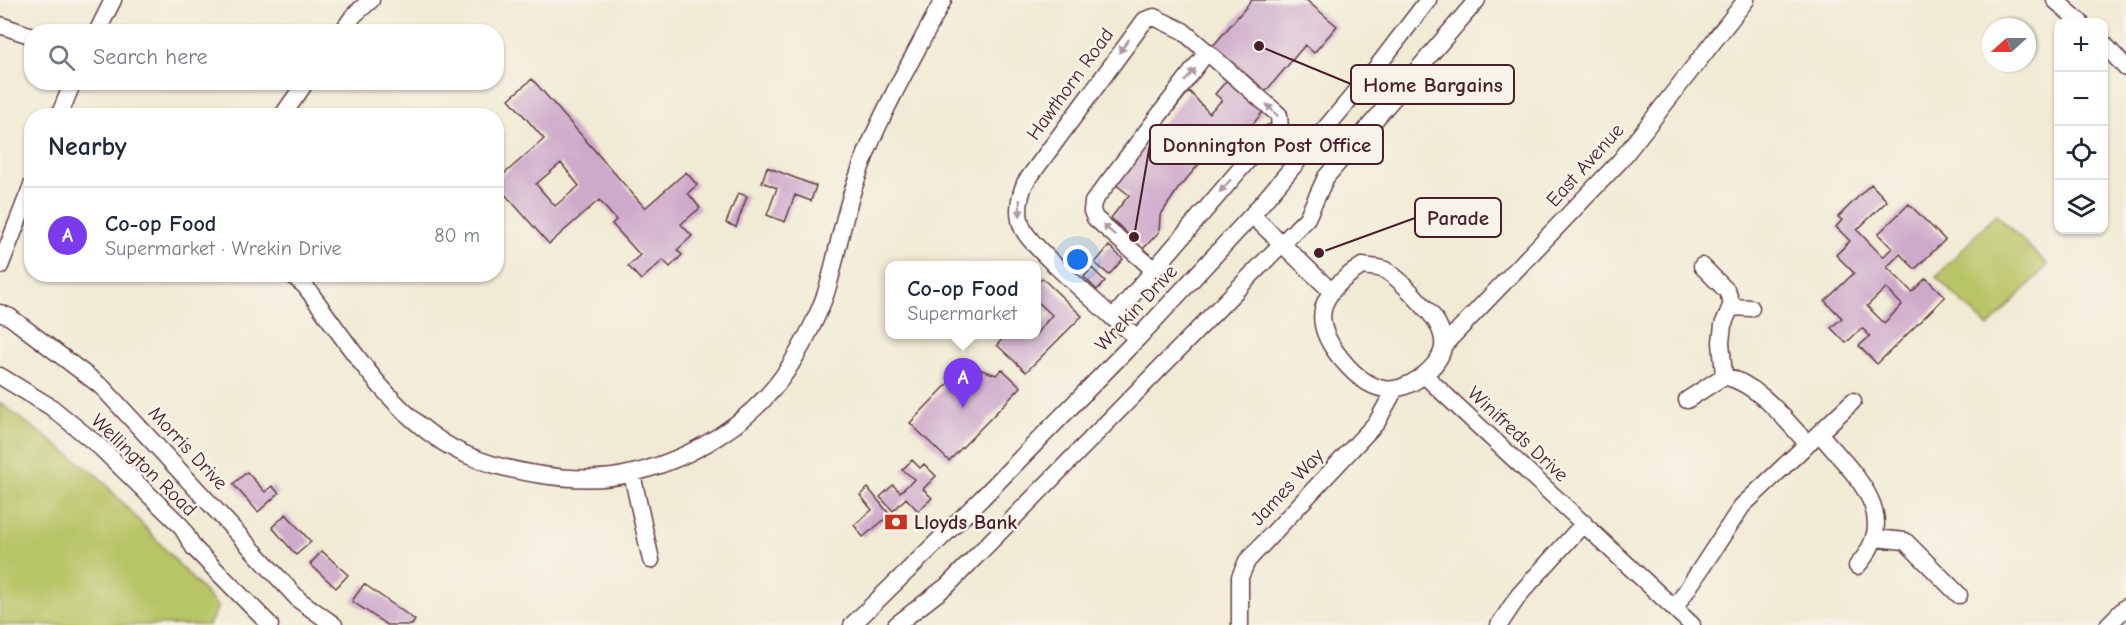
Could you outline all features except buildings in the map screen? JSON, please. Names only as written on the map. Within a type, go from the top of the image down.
[{"type":"street","points":[[101,24],[113,0]]},
{"type":"street","points":[[348,24],[371,0]]},
{"type":"street","points":[[300,282],[404,412],[445,443],[485,462],[530,474],[582,478],[633,474],[713,440],[753,411],[788,369],[829,285],[855,182],[873,137],[943,0]]},
{"type":"street","points":[[896,625],[948,585],[1281,242],[1307,218],[1326,177],[1477,0]]},
{"type":"street","name":"East Avenue","points":[[1443,346],[1620,161],[1746,0]]},
{"type":"street","points":[[2055,0],[2075,18]]},
{"type":"street","name":"Wrekin Drive","points":[[852,625],[958,523],[1138,338],[1252,215],[1373,72],[1420,2]]},
{"type":"street","name":"Hawthorn Road","points":[[1113,318],[1028,237],[1020,215],[1020,197],[1025,183],[1145,20],[1154,17],[1166,20],[1207,52],[1279,115],[1280,131],[1303,156]]},
{"type":"street","points":[[0,25],[24,33]]},
{"type":"street","points":[[2108,49],[2126,68]]},
{"type":"street","points":[[1153,269],[1095,218],[1092,211],[1093,202],[1207,52]]},
{"type":"street","points":[[63,108],[70,90]]},
{"type":"street","points":[[288,108],[300,90]]},
{"type":"street","points":[[1138,338],[1113,318],[1271,133],[1280,131]]},
{"type":"street","points":[[0,266],[24,205]]},
{"type":"street","points":[[1252,215],[1331,291]]},
{"type":"street","points":[[1362,266],[1384,270],[1436,319],[1443,346],[1439,357],[1424,375],[1404,388],[1383,389],[1362,380],[1335,352],[1323,332],[1321,318],[1331,291],[1362,266]]},
{"type":"street","points":[[1702,266],[1727,291],[1731,307],[1723,325],[1721,342],[1724,376]]},
{"type":"street","points":[[1731,307],[1751,308]]},
{"type":"street","name":"Morris Drive","points":[[0,313],[10,317],[102,387],[299,600],[334,625]]},
{"type":"street","name":"Winifreds Drive","points":[[1424,375],[1692,625]]},
{"type":"street","name":"Wellington Road","points":[[0,376],[51,407],[100,447],[154,502],[182,525],[194,548],[270,625]]},
{"type":"street","points":[[1687,400],[1724,376],[1740,380],[1755,389],[1813,439],[1869,493],[1875,512],[1875,538],[1870,551],[1857,566]]},
{"type":"street","name":"James Way","points":[[1240,625],[1240,577],[1247,561],[1377,422],[1395,389]]},
{"type":"street","points":[[1675,608],[1742,506],[1853,401]]},
{"type":"street","points":[[633,474],[651,560]]},
{"type":"street","points":[[1499,625],[1519,595],[1584,522]]},
{"type":"street","points":[[1875,538],[1905,541],[1959,595]]},
{"type":"street","points":[[2108,625],[2126,607]]},
{"type":"green space","points":[[1996,214],[2048,265],[1988,327],[1936,277]]},
{"type":"green space","points":[[0,403],[98,476],[218,607],[209,625],[0,625]]},
{"type":"place","name":"Home Bargains","points":[[1259,46]]},
{"type":"place","name":"Donnington Post Office","points":[[1134,237]]},
{"type":"place","name":"Parade","points":[[1319,253]]},
{"type":"place","name":"Co-op Food","points":[[963,408]]},
{"type":"place","name":"Lloyds Bank","points":[[896,522]]}]
